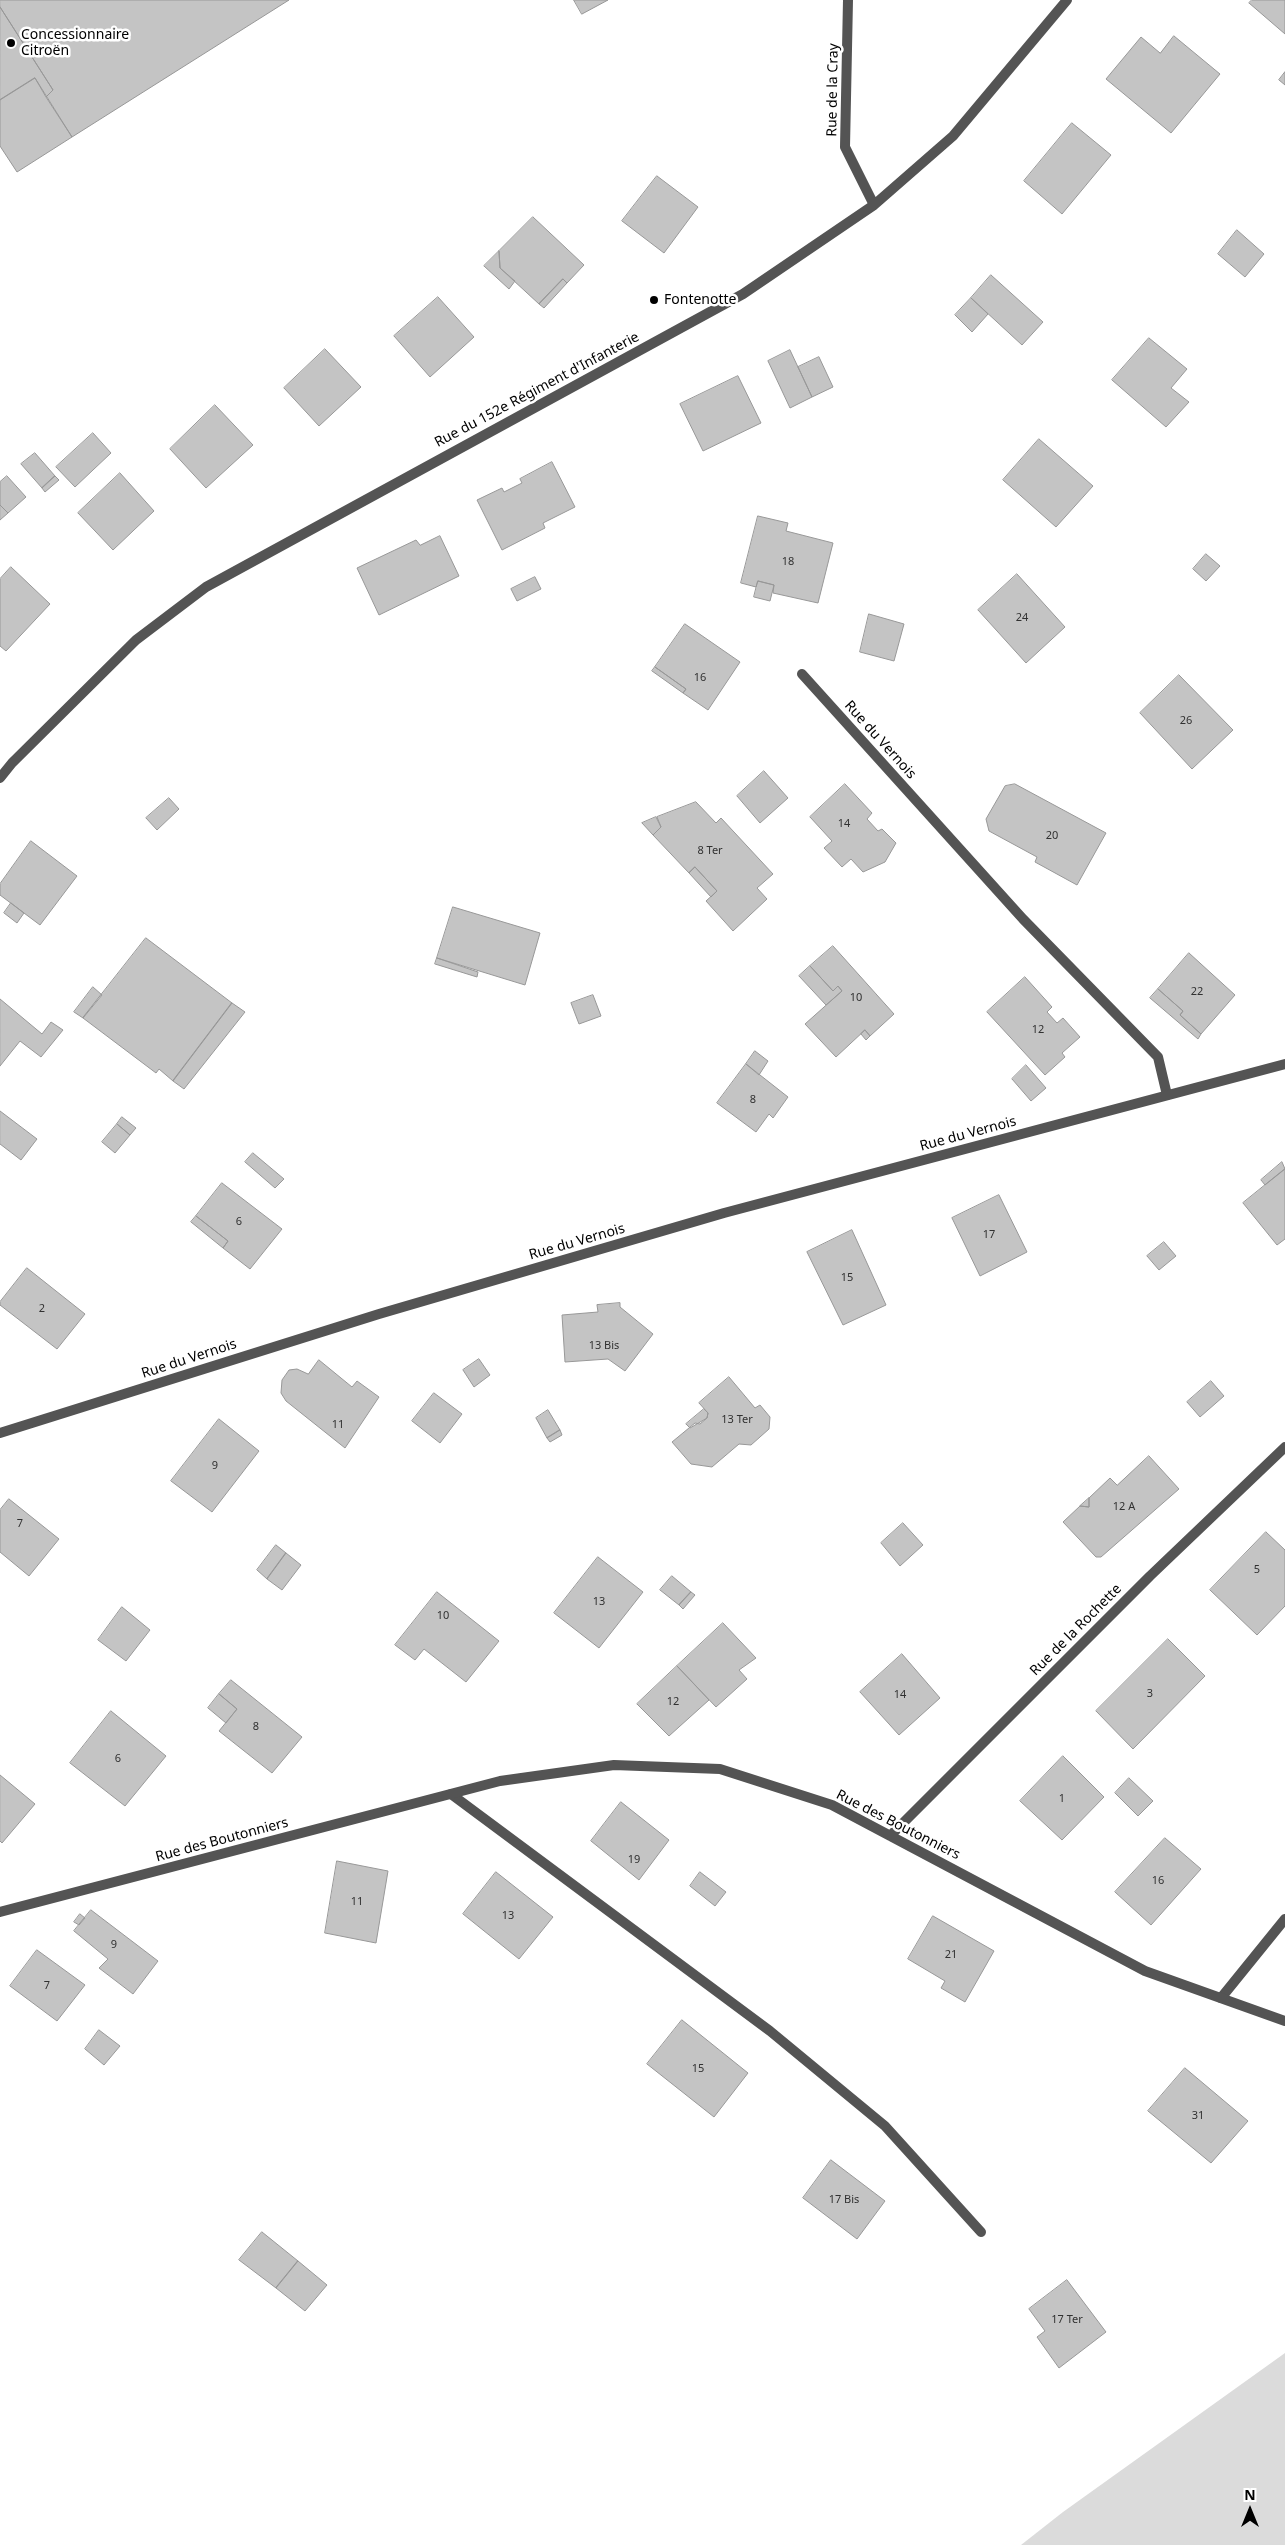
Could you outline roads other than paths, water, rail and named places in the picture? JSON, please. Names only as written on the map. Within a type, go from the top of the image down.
[{"type":"street","name":"Rue de la Cray","points":[[848,0],[845,147],[874,205]]},
{"type":"street","name":"Rue du 152e Régiment d'Infanterie","points":[[0,778],[12,763],[136,640],[206,587],[743,294],[874,205],[953,136],[1067,0]]},
{"type":"street","name":"Rue du Vernois","points":[[802,674],[1023,919],[1158,1058],[1167,1095]]},
{"type":"street","name":"Rue du Vernois","points":[[0,1433],[379,1314],[724,1213],[1285,1064]]},
{"type":"street","name":"Rue de la Rochette","points":[[890,1836],[1150,1576],[1285,1448]]},
{"type":"street","name":"Rue des Boutonniers","points":[[0,1912],[500,1781],[614,1765],[720,1770],[832,1805],[1146,1971],[1285,2021]]},
{"type":"street","points":[[451,1794],[770,2031],[885,2126],[981,2232]]},
{"type":"street","points":[[1221,1998],[1285,1919]]},
{"type":"place","name":"Concessionnaire Citroën","points":[[11,43]]},
{"type":"place","name":"Fontenotte","points":[[654,300]]}]
